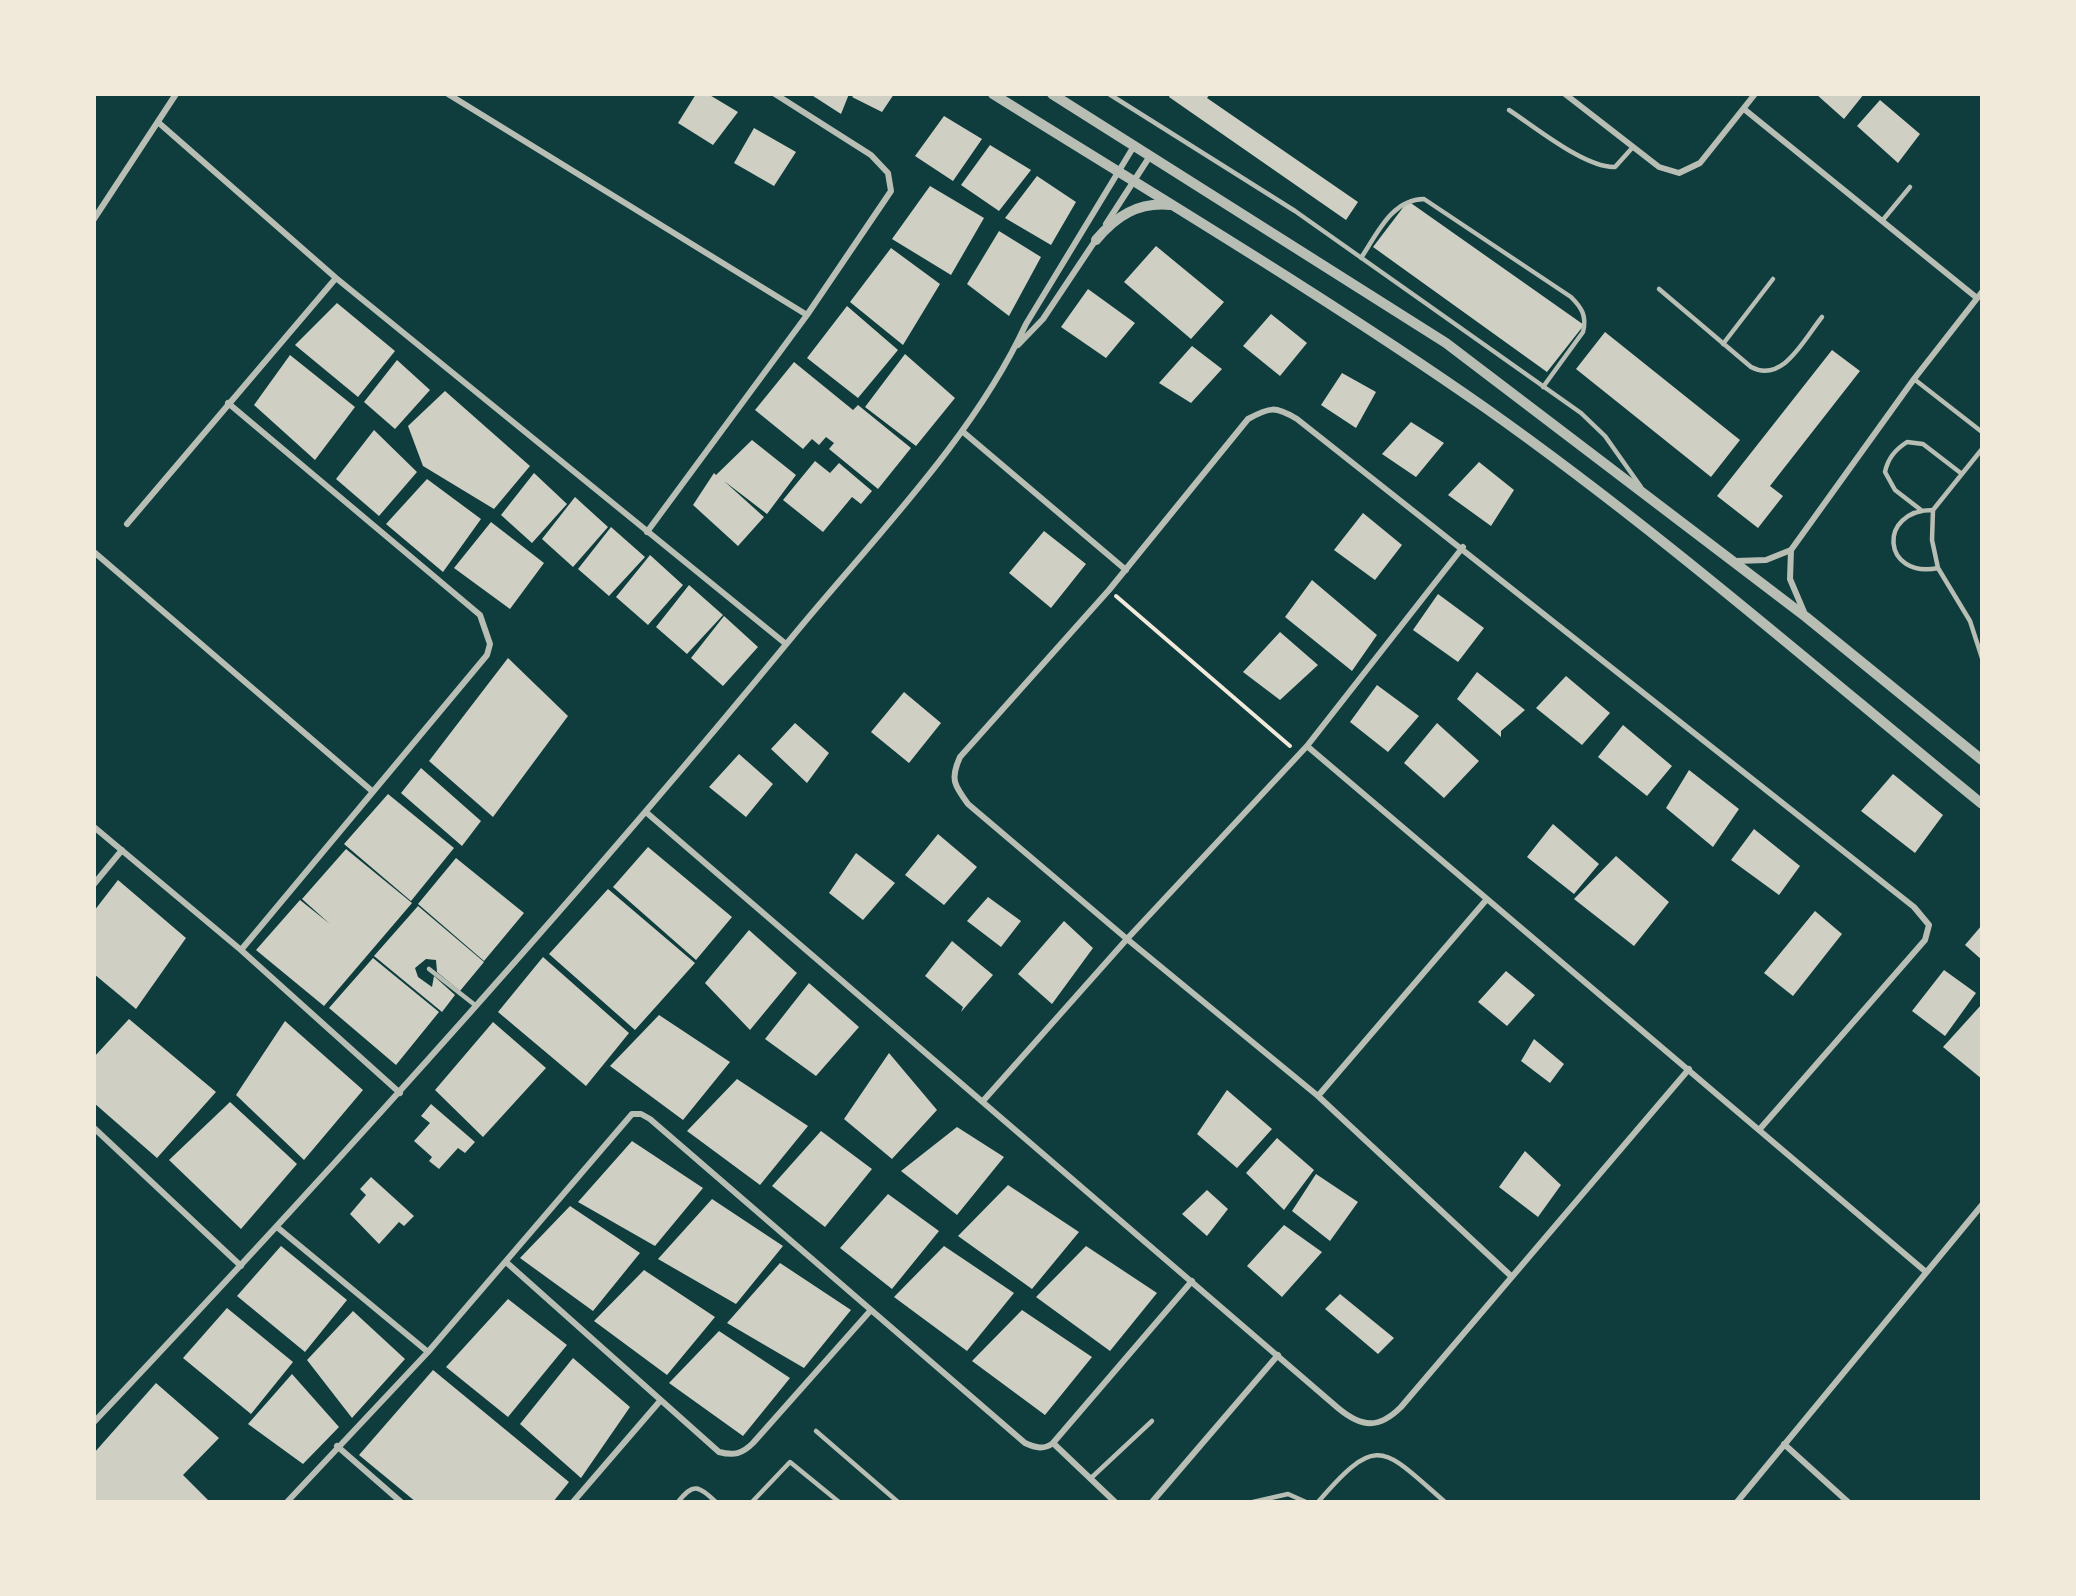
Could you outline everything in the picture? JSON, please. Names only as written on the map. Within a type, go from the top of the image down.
[{"type":"street","points":[[94,219],[176,94]]},
{"type":"street","points":[[448,94],[807,315]]},
{"type":"street","points":[[647,532],[807,315],[891,191],[888,173],[871,155],[775,94]]},
{"type":"street","points":[[993,94],[1342,312],[1484,408],[1613,502],[1982,804]]},
{"type":"street","points":[[1052,94],[1446,343],[1644,491],[1806,617],[1982,760]]},
{"type":"street","points":[[1565,94],[1659,167],[1679,173],[1700,163],[1755,94]]},
{"type":"street","points":[[1733,561],[1766,560],[1791,550],[1914,379],[1979,295],[1882,221],[1744,109]]},
{"type":"street","points":[[159,123],[336,278],[786,644]]},
{"type":"street","points":[[94,1422],[399,1093],[647,813],[962,431],[1017,345],[1026,324],[1134,146]]},
{"type":"street","points":[[1017,345],[1040,324],[1150,156]]},
{"type":"street","points":[[1096,240],[1109,224],[1126,213],[1149,205],[1172,205]]},
{"type":"street","points":[[127,524],[336,278]]},
{"type":"street","points":[[228,403],[480,615],[490,644],[487,655],[241,950]]},
{"type":"street","points":[[1511,1276],[1318,1096],[1126,939],[968,804],[956,787],[953,771],[960,757],[1109,590],[1248,419],[1265,410],[1280,409],[1297,419],[1463,547],[1914,907],[1929,925],[1925,940],[1759,1130]]},
{"type":"street","points":[[962,431],[1126,570]]},
{"type":"street","points":[[983,1101],[1126,939],[1307,746],[1463,547]]},
{"type":"street","points":[[1791,550],[1790,579],[1806,617]]},
{"type":"street","points":[[94,552],[372,791]]},
{"type":"street","points":[[1307,746],[1926,1272]]},
{"type":"street","points":[[647,813],[1348,1417],[1363,1423],[1378,1423],[1390,1417],[1689,1069]]},
{"type":"street","points":[[94,827],[241,950],[399,1093]]},
{"type":"street","points":[[94,884],[122,850]]},
{"type":"street","points":[[1318,1096],[1487,899]]},
{"type":"street","points":[[287,1502],[337,1446],[428,1352],[624,1120],[632,1114],[641,1114],[1026,1443],[1036,1448],[1047,1447],[1053,1443],[1192,1281]]},
{"type":"street","points":[[94,1128],[241,1266]]},
{"type":"street","points":[[1737,1502],[1982,1205]]},
{"type":"street","points":[[277,1227],[428,1352]]},
{"type":"street","points":[[506,1262],[719,1452],[732,1455],[744,1452],[871,1310]]},
{"type":"street","points":[[1152,1502],[1278,1355]]},
{"type":"street","points":[[573,1502],[660,1401]]},
{"type":"street","points":[[1053,1443],[1115,1502]]},
{"type":"street","points":[[1784,1444],[1848,1502]]},
{"type":"street","points":[[337,1446],[400,1502]]},
{"type":"lane","points":[[1109,94],[1295,212],[1581,413],[1605,436],[1644,491]]},
{"type":"lane","points":[[1509,110],[1584,158],[1606,167],[1615,167],[1633,147]]},
{"type":"lane","points":[[1882,221],[1910,187]]},
{"type":"lane","points":[[1360,258],[1395,209],[1404,201],[1424,199],[1571,297],[1583,310],[1586,322],[1583,332],[1543,387]]},
{"type":"lane","points":[[1723,344],[1773,279]]},
{"type":"lane","points":[[1659,289],[1723,344],[1762,373],[1774,371],[1785,363],[1822,317]]},
{"type":"lane","points":[[1914,379],[1982,432]]},
{"type":"lane","points":[[1921,510],[1895,490],[1885,472],[1887,462],[1897,448],[1907,442],[1923,444],[1962,474]]},
{"type":"lane","points":[[1982,449],[1933,510],[1932,540],[1938,568],[1970,621],[1982,658]]},
{"type":"lane","points":[[1933,510],[1921,510],[1911,514],[1898,525],[1892,538],[1895,551],[1903,562],[1913,569],[1938,568]]},
{"type":"lane","points":[[429,969],[475,1005]]},
{"type":"lane","points":[[1090,1479],[1152,1421]]},
{"type":"lane","points":[[816,1431],[898,1502]]},
{"type":"lane","points":[[1318,1502],[1353,1465],[1370,1454],[1386,1455],[1399,1462],[1445,1502]]},
{"type":"lane","points":[[752,1502],[790,1462],[839,1502]]},
{"type":"lane","points":[[678,1502],[688,1489],[694,1488],[702,1489],[716,1502]]},
{"type":"lane","points":[[1253,1502],[1288,1494],[1306,1502]]},
{"type":"path","points":[[1109,590],[1299,754]]},
{"type":"building","points":[[696,94],[708,94],[738,112],[713,145],[678,123]]},
{"type":"building","points":[[810,94],[849,94],[841,114]]},
{"type":"building","points":[[855,94],[894,94],[882,112],[852,97]]},
{"type":"building","points":[[1170,94],[1210,94],[1207,98],[1358,202],[1346,220],[1169,97]]},
{"type":"building","points":[[1816,94],[1864,94],[1844,119]]},
{"type":"building","points":[[1880,100],[1920,134],[1898,163],[1857,126]]},
{"type":"building","points":[[944,116],[982,139],[953,181],[915,156]]},
{"type":"building","points":[[754,128],[796,152],[774,186],[734,163]]},
{"type":"building","points":[[990,145],[1031,170],[999,211],[961,185]]},
{"type":"building","points":[[1037,176],[1076,202],[1051,245],[1005,218]]},
{"type":"building","points":[[930,186],[984,218],[951,275],[892,239]]},
{"type":"building","points":[[1408,201],[1584,325],[1547,372],[1373,247]]},
{"type":"building","points":[[999,231],[1041,257],[1009,316],[967,284]]},
{"type":"building","points":[[1156,246],[1224,302],[1191,339],[1124,282]]},
{"type":"building","points":[[891,248],[940,284],[903,345],[850,302]]},
{"type":"building","points":[[1088,289],[1135,323],[1106,358],[1061,327]]},
{"type":"building","points":[[337,303],[395,351],[358,397],[295,345]]},
{"type":"building","points":[[847,306],[898,350],[858,398],[807,358]]},
{"type":"building","points":[[1271,314],[1307,343],[1280,376],[1243,346]]},
{"type":"building","points":[[1605,332],[1740,440],[1711,477],[1576,369]]},
{"type":"building","points":[[1192,346],[1222,369],[1191,403],[1159,383]]},
{"type":"building","points":[[1832,350],[1860,371],[1770,486],[1783,496],[1758,528],[1717,496]]},
{"type":"building","points":[[905,354],[955,398],[916,446],[865,407]]},
{"type":"building","points":[[290,355],[355,407],[315,460],[254,405]]},
{"type":"building","points":[[397,360],[430,390],[395,429],[364,402]]},
{"type":"building","points":[[794,362],[853,410],[858,405],[911,448],[878,489],[829,449],[834,443],[826,437],[819,445],[812,439],[803,449],[755,410]]},
{"type":"building","points":[[1342,373],[1376,392],[1356,428],[1321,405]]},
{"type":"building","points":[[445,391],[530,466],[494,509],[423,466],[408,426]]},
{"type":"building","points":[[1411,422],[1444,443],[1416,477],[1382,454]]},
{"type":"building","points":[[374,430],[417,472],[379,516],[336,479]]},
{"type":"building","points":[[752,440],[796,475],[767,514],[724,481],[764,517],[738,546],[693,505],[714,473],[716,475]]},
{"type":"building","points":[[815,461],[830,473],[839,463],[872,491],[861,504],[852,497],[823,532],[783,500]]},
{"type":"building","points":[[1479,462],[1514,490],[1491,526],[1448,495]]},
{"type":"building","points":[[534,473],[567,504],[532,543],[501,515]]},
{"type":"building","points":[[427,479],[481,519],[443,572],[386,524]]},
{"type":"building","points":[[575,497],[608,527],[573,567],[542,539]]},
{"type":"building","points":[[1363,513],[1402,545],[1375,580],[1334,550]]},
{"type":"building","points":[[491,522],[544,563],[510,609],[454,568]]},
{"type":"building","points":[[611,527],[645,557],[609,596],[578,569]]},
{"type":"building","points":[[1044,531],[1086,564],[1051,608],[1009,573]]},
{"type":"building","points":[[650,555],[683,585],[648,625],[616,597]]},
{"type":"building","points":[[1312,580],[1377,635],[1352,671],[1285,617]]},
{"type":"building","points":[[689,585],[723,615],[687,654],[656,627]]},
{"type":"building","points":[[1438,594],[1484,628],[1458,662],[1413,630]]},
{"type":"building","points":[[724,616],[758,647],[723,686],[691,658]]},
{"type":"building","points":[[1280,632],[1318,665],[1280,700],[1243,672]]},
{"type":"building","points":[[508,658],[568,716],[493,817],[429,761]]},
{"type":"building","points":[[1477,672],[1525,710],[1501,731],[1501,737],[1457,699]]},
{"type":"building","points":[[1566,676],[1610,713],[1582,745],[1536,708]]},
{"type":"building","points":[[1377,685],[1419,716],[1388,752],[1350,722]]},
{"type":"building","points":[[904,692],[941,723],[909,763],[871,732]]},
{"type":"building","points":[[795,723],[829,753],[807,783],[771,749]]},
{"type":"building","points":[[1437,723],[1479,761],[1444,798],[1404,763]]},
{"type":"building","points":[[1623,725],[1672,766],[1647,796],[1598,757]]},
{"type":"building","points":[[739,754],[773,784],[746,817],[709,787]]},
{"type":"building","points":[[421,768],[481,821],[462,846],[401,793]]},
{"type":"building","points":[[1689,770],[1739,809],[1713,847],[1666,808]]},
{"type":"building","points":[[1893,774],[1943,815],[1915,853],[1861,811]]},
{"type":"building","points":[[388,794],[454,848],[411,901],[344,844]]},
{"type":"building","points":[[1553,824],[1599,864],[1574,894],[1527,857]]},
{"type":"building","points":[[1754,829],[1800,866],[1779,895],[1731,860]]},
{"type":"building","points":[[938,834],[977,867],[944,905],[905,875]]},
{"type":"building","points":[[648,847],[732,917],[696,960],[613,887]]},
{"type":"building","points":[[346,849],[412,903],[324,1006],[256,950],[300,900],[330,924],[302,899]]},
{"type":"building","points":[[856,853],[895,883],[863,920],[829,893]]},
{"type":"building","points":[[1616,856],[1669,902],[1634,946],[1574,899]]},
{"type":"building","points":[[456,858],[524,913],[484,961],[418,904]]},
{"type":"building","points":[[118,880],[186,938],[136,1009],[94,974],[94,911]]},
{"type":"building","points":[[608,889],[695,963],[635,1030],[549,954]]},
{"type":"building","points":[[988,897],[1021,921],[1001,947],[967,921]]},
{"type":"building","points":[[418,906],[484,962],[460,991],[437,972],[436,960],[426,959],[415,968],[418,977],[432,987],[434,976],[455,995],[442,1012],[374,956]]},
{"type":"building","points":[[1815,911],[1842,934],[1793,996],[1764,973]]},
{"type":"building","points":[[1064,921],[1093,948],[1052,1004],[1018,974]]},
{"type":"building","points":[[1982,925],[1982,960],[1965,945]]},
{"type":"building","points":[[749,930],[797,973],[750,1030],[705,983]]},
{"type":"building","points":[[952,941],[993,975],[961,1012],[963,1007],[925,976]]},
{"type":"building","points":[[543,957],[629,1033],[586,1086],[498,1012]]},
{"type":"building","points":[[373,958],[439,1012],[396,1065],[329,1008]]},
{"type":"building","points":[[1944,970],[1976,993],[1945,1036],[1912,1011]]},
{"type":"building","points":[[1506,971],[1535,995],[1507,1026],[1478,1002]]},
{"type":"building","points":[[809,983],[859,1027],[816,1076],[765,1039]]},
{"type":"building","points":[[1982,1004],[1982,1079],[1943,1047]]},
{"type":"building","points":[[659,1015],[730,1062],[683,1120],[610,1066]]},
{"type":"building","points":[[129,1019],[216,1092],[157,1158],[94,1103],[94,1057]]},
{"type":"building","points":[[285,1021],[363,1090],[304,1160],[236,1095]]},
{"type":"building","points":[[493,1022],[546,1068],[483,1137],[435,1090]]},
{"type":"building","points":[[1534,1039],[1564,1064],[1550,1083],[1521,1061]]},
{"type":"building","points":[[889,1053],[937,1110],[892,1159],[844,1119]]},
{"type":"building","points":[[737,1079],[808,1126],[760,1185],[687,1131]]},
{"type":"building","points":[[1227,1090],[1272,1129],[1237,1168],[1197,1134]]},
{"type":"building","points":[[230,1102],[297,1164],[241,1229],[169,1160]]},
{"type":"building","points":[[431,1104],[475,1142],[465,1153],[458,1148],[439,1169],[429,1161],[432,1157],[414,1141],[430,1123],[421,1116]]},
{"type":"building","points":[[957,1127],[1004,1157],[957,1215],[901,1171]]},
{"type":"building","points":[[821,1131],[872,1169],[825,1227],[772,1186]]},
{"type":"building","points":[[1277,1138],[1314,1170],[1284,1210],[1246,1173]]},
{"type":"building","points":[[632,1141],[703,1188],[655,1246],[578,1202]]},
{"type":"building","points":[[1525,1151],[1561,1185],[1538,1217],[1499,1187]]},
{"type":"building","points":[[1316,1174],[1358,1202],[1330,1241],[1292,1211]]},
{"type":"building","points":[[371,1177],[414,1216],[404,1226],[399,1222],[379,1244],[350,1214],[366,1195],[360,1189]]},
{"type":"building","points":[[1008,1185],[1079,1232],[1032,1289],[958,1236]]},
{"type":"building","points":[[1207,1190],[1228,1209],[1207,1236],[1182,1214]]},
{"type":"building","points":[[888,1194],[939,1231],[892,1289],[840,1248]]},
{"type":"building","points":[[712,1199],[783,1246],[736,1304],[658,1259]]},
{"type":"building","points":[[570,1206],[640,1253],[593,1311],[520,1258]]},
{"type":"building","points":[[1284,1225],[1322,1252],[1282,1297],[1247,1266]]},
{"type":"building","points":[[281,1246],[347,1300],[305,1352],[237,1296]]},
{"type":"building","points":[[944,1246],[1014,1293],[967,1351],[894,1297]]},
{"type":"building","points":[[1086,1246],[1157,1293],[1110,1351],[1036,1297]]},
{"type":"building","points":[[780,1263],[851,1310],[804,1368],[727,1323]]},
{"type":"building","points":[[644,1270],[715,1317],[667,1375],[594,1321]]},
{"type":"building","points":[[1340,1294],[1394,1338],[1378,1354],[1325,1309]]},
{"type":"building","points":[[508,1299],[567,1345],[508,1417],[446,1367]]},
{"type":"building","points":[[227,1308],[293,1362],[251,1414],[183,1358]]},
{"type":"building","points":[[1022,1310],[1092,1357],[1045,1415],[972,1361]]},
{"type":"building","points":[[353,1311],[405,1359],[352,1418],[307,1360]]},
{"type":"building","points":[[719,1331],[790,1378],[743,1436],[669,1383]]},
{"type":"building","points":[[573,1358],[630,1407],[581,1478],[520,1424]]},
{"type":"building","points":[[433,1370],[569,1482],[553,1502],[416,1502],[359,1455]]},
{"type":"building","points":[[292,1374],[339,1427],[303,1464],[248,1424]]},
{"type":"building","points":[[156,1383],[219,1438],[183,1475],[210,1502],[94,1502],[94,1453]]}]
